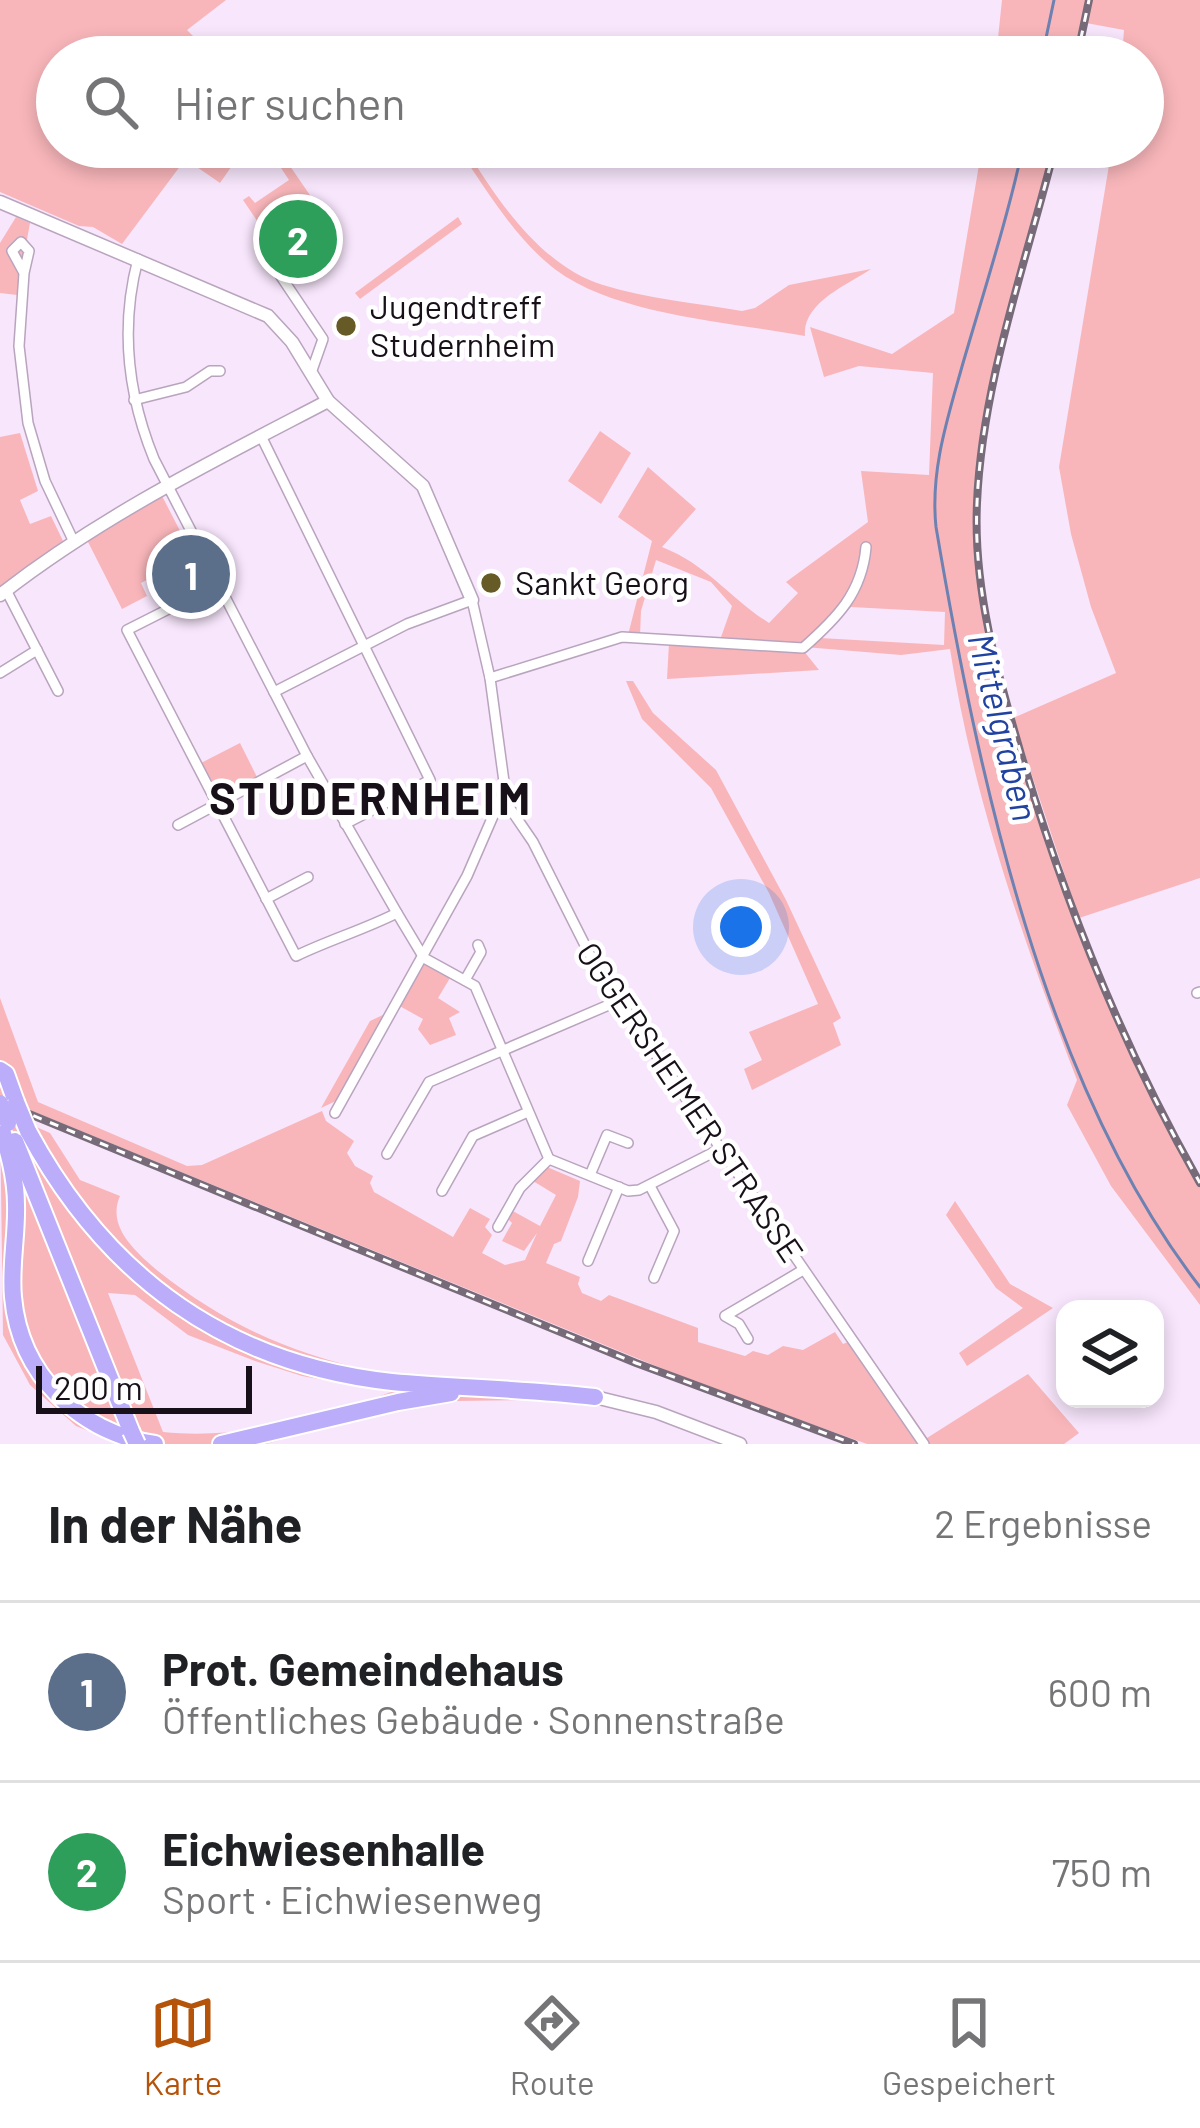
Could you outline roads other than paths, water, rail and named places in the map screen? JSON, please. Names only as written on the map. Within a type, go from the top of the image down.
[{"type":"highway","points":[[0,1072],[14,1126],[143,1439]]},
{"type":"highway","points":[[14,1126],[113,1252],[216,1330],[294,1362],[391,1382],[595,1397]]},
{"type":"highway","points":[[14,1126],[13,1303],[31,1360],[58,1398],[88,1421],[121,1436],[143,1439]]},
{"type":"highway","points":[[221,1444],[398,1402],[476,1389]]},
{"type":"street","points":[[0,202],[268,316],[292,342],[328,401],[423,486],[472,600],[407,624],[274,692]]},
{"type":"street","points":[[138,259],[128,337],[134,400],[154,459],[307,756],[397,913],[422,954],[475,986],[550,1160],[628,1191],[650,1186],[720,1149]]},
{"type":"street","points":[[278,272],[323,339],[311,373]]},
{"type":"street","points":[[24,273],[19,346],[23,396],[38,460],[73,540]]},
{"type":"street","points":[[134,400],[186,388],[210,371],[220,371]]},
{"type":"street","points":[[58,692],[3,592],[73,540],[168,484],[328,401]]},
{"type":"street","points":[[261,436],[430,780],[345,824]]},
{"type":"street","points":[[490,678],[622,637],[803,648],[849,603],[858,587],[866,547]]},
{"type":"street","points":[[218,584],[127,630],[296,956],[397,913]]},
{"type":"street","name":"OGGERSHEIMER STRASSE","points":[[472,600],[490,678],[503,793],[533,842],[581,942],[924,1444]]},
{"type":"street","points":[[0,673],[37,650]]},
{"type":"street","points":[[178,825],[307,756]]},
{"type":"street","points":[[335,1113],[467,877],[503,793]]},
{"type":"street","points":[[266,899],[308,877]]},
{"type":"street","points":[[464,980],[481,952],[478,945]]},
{"type":"street","points":[[387,1154],[429,1082],[618,1001]]},
{"type":"street","points":[[442,1191],[473,1136],[528,1112]]},
{"type":"street","points":[[590,1175],[603,1131],[628,1143]]},
{"type":"street","points":[[498,1227],[520,1188],[550,1160]]},
{"type":"street","points":[[650,1186],[674,1231],[654,1278]]},
{"type":"street","points":[[589,1261],[619,1187]]},
{"type":"street","points":[[670,1238],[684,1232]]},
{"type":"street","points":[[748,1339],[739,1324],[725,1316],[803,1270]]},
{"type":"street","points":[[595,1397],[656,1412],[740,1444]]},
{"type":"waterway","name":"Mittelgraben","points":[[1046,36],[1054,0]]},
{"type":"waterway","name":"Mittelgraben","points":[[1018,168],[942,444],[936,527],[997,823],[1059,1024],[1099,1118],[1146,1207],[1200,1287]]},
{"type":"railway","points":[[1081,36],[1089,0]]},
{"type":"railway","points":[[1049,168],[987,413],[977,503],[983,599],[1021,754],[1077,920],[1121,1027],[1200,1183]]},
{"type":"railway","points":[[0,1102],[636,1363],[854,1444]]},
{"type":"place","name":"Eichwiesenhalle","points":[[298,239]]},
{"type":"place","name":"Jugendtreff Studernheim","points":[[346,326]]},
{"type":"place","name":"Prot. Gemeindehaus","points":[[191,574]]},
{"type":"place","name":"Sankt Georg","points":[[491,583]]},
{"type":"district","name":"STUDERNHEIM","points":[[371,799]]}]
